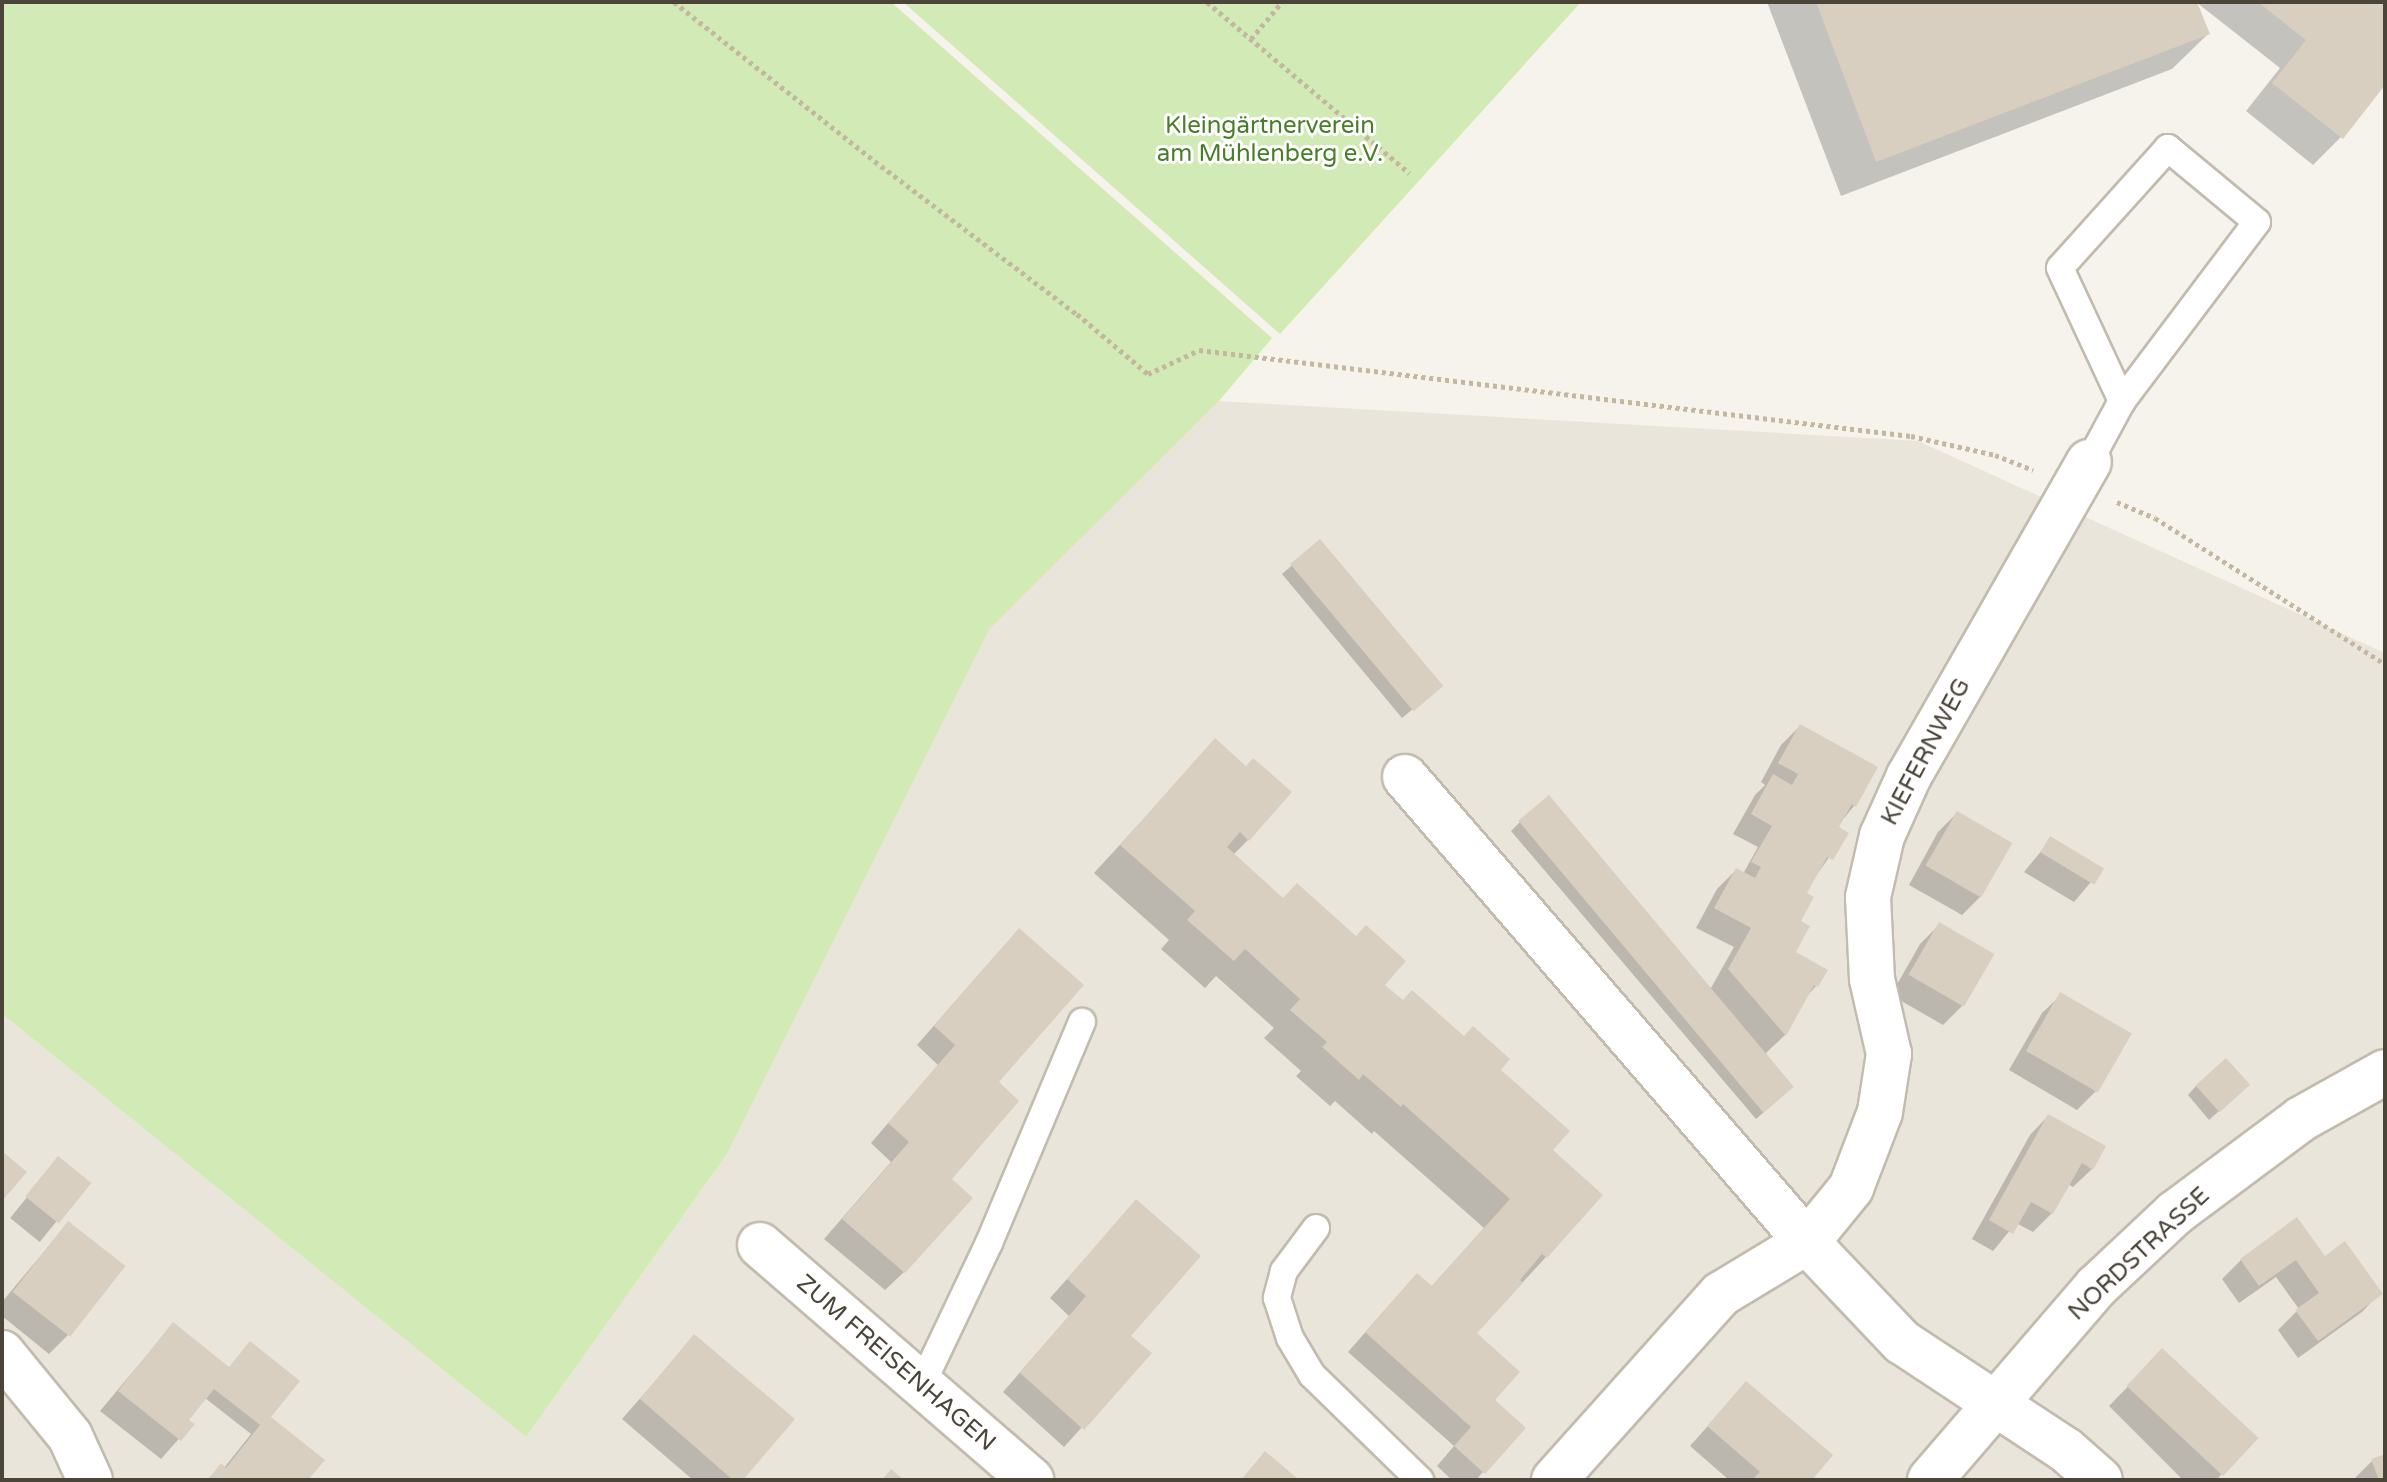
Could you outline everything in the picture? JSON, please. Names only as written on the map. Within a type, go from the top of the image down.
[{"type":"street","name":"KIEFERNWEG","points":[[1807,1242],[1851,1188],[1880,1112],[1889,1054],[1872,979],[1868,897],[1882,836],[1909,776],[2082,474]]},
{"type":"street","points":[[1405,777],[1807,1242],[1902,1342],[1992,1405],[2066,1450],[2100,1480]]},
{"type":"street","name":"NORDSTRASSE","points":[[1930,1480],[2096,1287],[2175,1213],[2301,1119],[2385,1072]]},
{"type":"street","points":[[1554,1480],[1721,1294],[1807,1242]]},
{"type":"street","name":"ZUM FREISENHAGEN","points":[[760,1245],[1031,1480]]},
{"type":"street","points":[[2,1353],[70,1436],[90,1480]]},
{"type":"lane","points":[[2082,474],[2122,401],[2257,222],[2168,148],[2060,268],[2122,401]]},
{"type":"lane","points":[[922,1384],[989,1243],[1082,1022]]},
{"type":"lane","points":[[1316,1228],[1284,1271],[1277,1298],[1290,1338],[1312,1375],[1420,1480]]},
{"type":"path","points":[[674,2],[881,166],[1077,314],[1148,374],[1199,350],[1911,436],[2082,474],[2385,664]]},
{"type":"path","points":[[1207,2],[1409,173]]},
{"type":"path","points":[[1251,39],[1282,2]]},
{"type":"shaded area","points":[[1219,401],[1918,441],[2385,653],[2385,1480],[2,1480],[2,1014],[526,1437],[727,1154],[989,630]]},
{"type":"green space","points":[[2,2],[891,2],[1272,338],[1219,401],[989,630],[727,1154],[526,1437],[2,1014]]},
{"type":"green space","name":"Kleingärtnerverein am Mühlenberg e.V.","points":[[903,2],[1581,2],[1280,334]]},
{"type":"building","points":[[1816,2],[2197,2],[2210,34],[1876,162]]},
{"type":"building","points":[[2258,2],[2385,2],[2385,85],[2343,139],[2272,83],[2306,40]]},
{"type":"building","points":[[1320,539],[1443,686],[1414,711],[1290,564]]},
{"type":"building","points":[[1800,724],[1878,767],[1856,807],[1852,804],[1839,827],[1849,833],[1833,860],[1827,857],[1807,893],[1814,897],[1801,921],[1810,926],[1796,952],[1828,970],[1818,987],[1814,985],[1786,1036],[1728,969],[1751,928],[1714,908],[1736,868],[1755,878],[1761,867],[1751,862],[1772,826],[1751,814],[1773,774],[1792,785],[1798,774],[1778,763]]},
{"type":"building","points":[[1215,738],[1246,766],[1253,758],[1292,792],[1249,841],[1240,832],[1227,847],[1283,898],[1297,883],[1356,936],[1366,925],[1406,961],[1385,985],[1403,1000],[1412,990],[1464,1036],[1473,1026],[1510,1059],[1501,1070],[1570,1131],[1553,1150],[1603,1195],[1547,1258],[1542,1254],[1520,1280],[1523,1283],[1477,1333],[1520,1372],[1495,1400],[1526,1428],[1485,1474],[1454,1446],[1471,1427],[1365,1332],[1417,1273],[1432,1286],[1510,1199],[1403,1104],[1401,1107],[1363,1074],[1359,1080],[1322,1047],[1327,1042],[1290,1010],[1300,999],[1245,949],[1234,961],[1187,920],[1195,911],[1120,845]]},
{"type":"building","points":[[1549,795],[1794,1087],[1763,1113],[1518,821]]},
{"type":"building","points":[[1957,811],[2012,843],[1981,898],[1926,866]]},
{"type":"building","points":[[2050,836],[2104,868],[2094,885],[2040,852]]},
{"type":"building","points":[[1939,922],[1994,954],[1964,1007],[1908,975]]},
{"type":"building","points":[[1019,928],[1084,985],[999,1082],[1019,1101],[952,1179],[973,1198],[905,1273],[842,1219],[909,1142],[888,1123],[955,1045],[934,1026]]},
{"type":"building","points":[[2060,992],[2132,1034],[2098,1092],[2026,1051]]},
{"type":"building","points":[[2226,1058],[2250,1085],[2220,1112],[2196,1085]]},
{"type":"building","points":[[2048,1114],[2106,1146],[2093,1170],[2082,1163],[2053,1214],[2031,1202],[2013,1234],[1989,1220]]},
{"type":"building","points":[[2,1151],[27,1172],[2,1201]]},
{"type":"building","points":[[58,1156],[91,1183],[59,1223],[25,1196]]},
{"type":"building","points":[[1136,1199],[1201,1256],[1131,1336],[1152,1353],[1084,1430],[1020,1373],[1086,1296],[1067,1279]]},
{"type":"building","points":[[2297,1217],[2325,1256],[2345,1241],[2383,1294],[2318,1341],[2295,1310],[2319,1293],[2296,1260],[2259,1286],[2240,1259]]},
{"type":"building","points":[[68,1221],[126,1266],[70,1337],[13,1292]]},
{"type":"building","points":[[173,1322],[229,1367],[250,1341],[300,1381],[271,1417],[325,1460],[308,1480],[208,1480],[221,1463],[226,1468],[260,1425],[214,1389],[189,1420],[195,1424],[181,1441],[118,1391]]},
{"type":"building","points":[[694,1334],[795,1419],[743,1480],[733,1480],[640,1399]]},
{"type":"building","points":[[2162,1348],[2259,1438],[2223,1476],[2127,1386]]},
{"type":"building","points":[[1746,1381],[1833,1455],[1812,1480],[1752,1480],[1760,1472],[1707,1426]]},
{"type":"building","points":[[1265,1451],[1299,1480],[1241,1480]]},
{"type":"building","points":[[2385,1454],[2385,1480],[2379,1480],[2371,1459]]},
{"type":"building","points":[[891,1469],[904,1480],[882,1480]]}]
